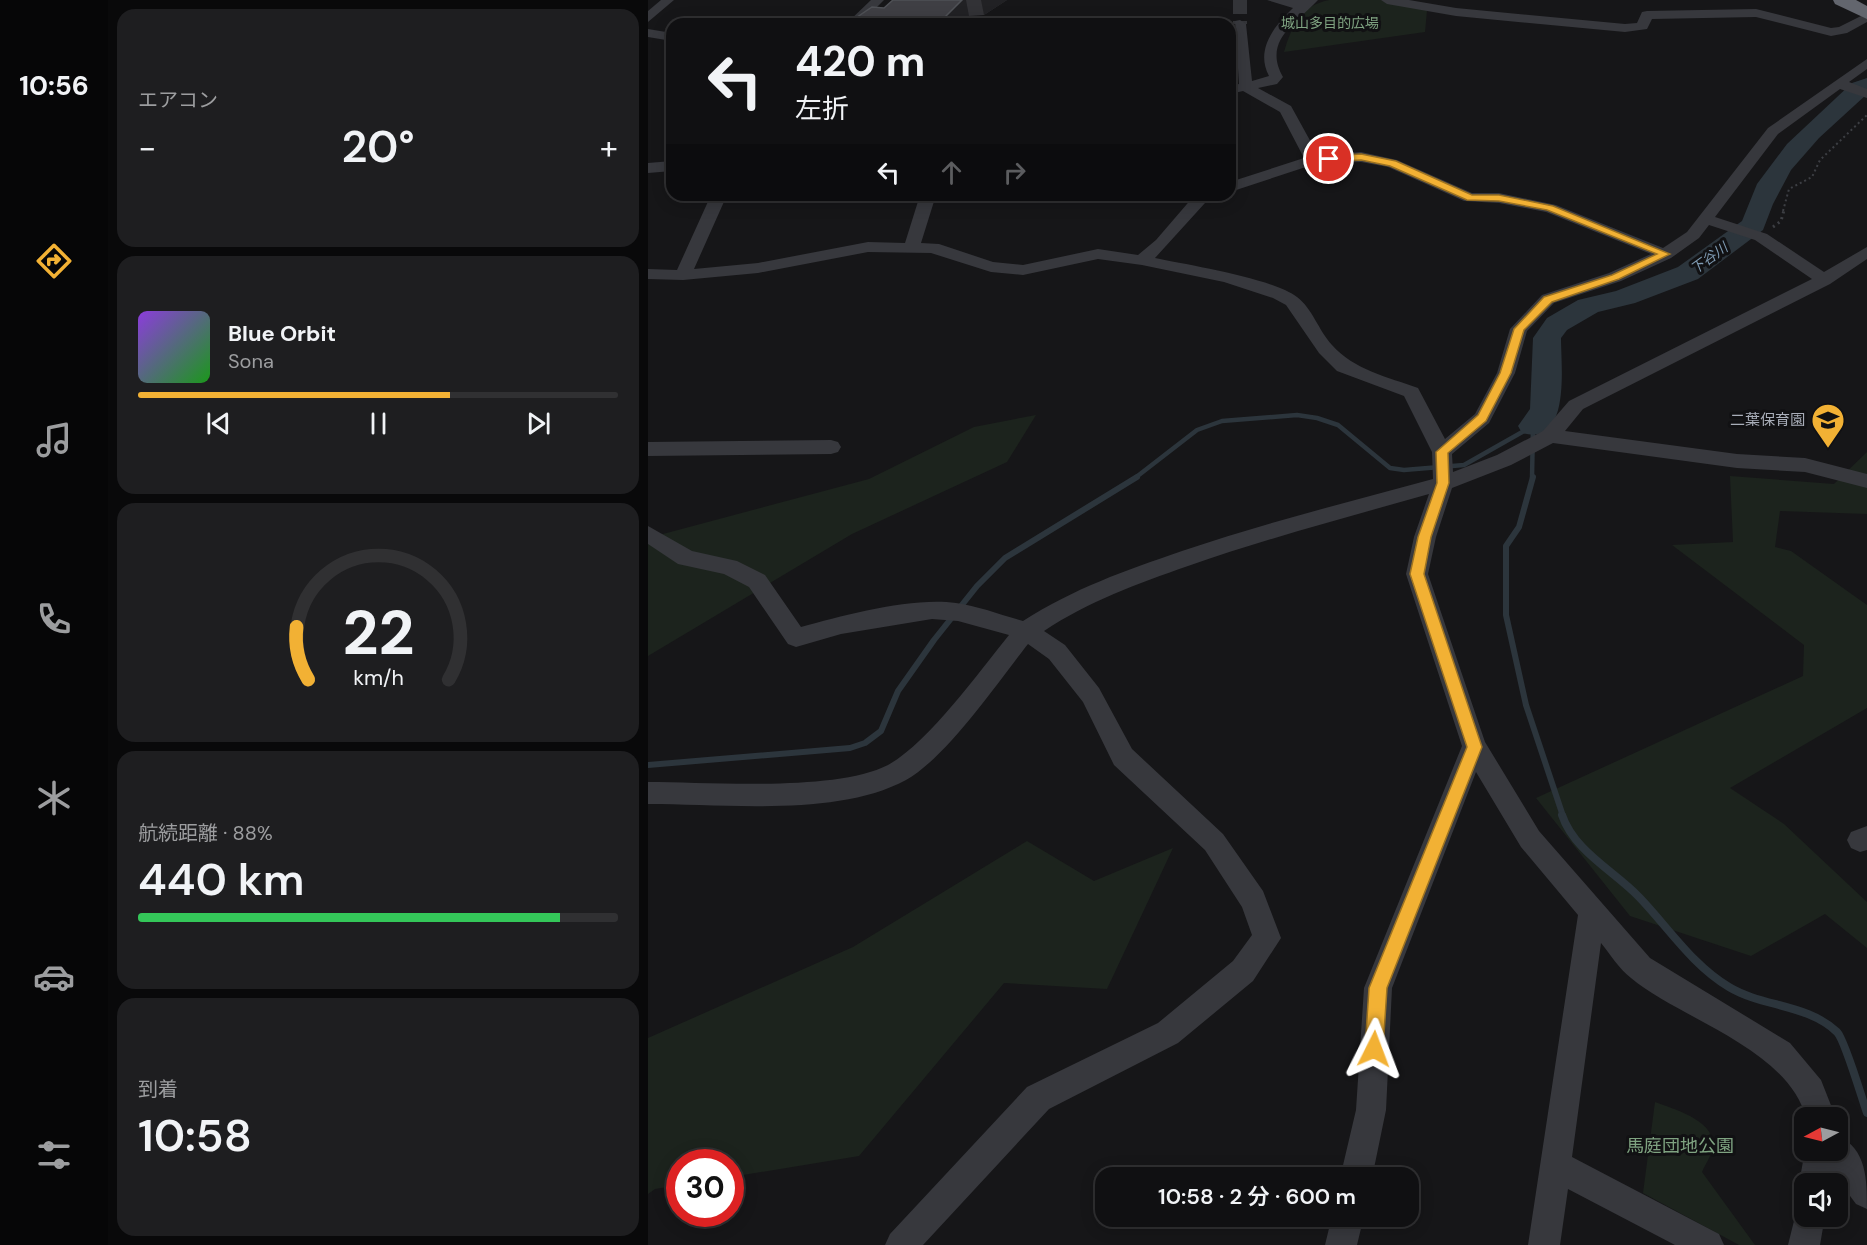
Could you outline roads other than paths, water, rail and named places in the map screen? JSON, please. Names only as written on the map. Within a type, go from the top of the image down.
[{"type":"highway","points":[[1842,0],[1867,15]]},
{"type":"street","points":[[648,18],[668,0]]},
{"type":"street","points":[[858,18],[878,0]]},
{"type":"street","points":[[1272,0],[1307,3]]},
{"type":"street","points":[[1387,0],[1467,13],[1625,28],[1642,26],[1647,15],[1755,13],[1825,30],[1840,31],[1867,15]]},
{"type":"street","points":[[1236,89],[1272,81],[1276,77],[1270,62],[1274,45],[1286,19],[1307,3]]},
{"type":"street","points":[[1240,24],[1237,62],[1246,87],[1286,110],[1312,160]]},
{"type":"street","points":[[648,33],[666,36]]},
{"type":"street","points":[[1442,452],[1482,418],[1506,373],[1519,329],[1548,299],[1615,277],[1665,254],[1693,235],[1773,131],[1867,63]]},
{"type":"street","points":[[1838,83],[1867,94]]},
{"type":"street","points":[[1236,185],[1312,160],[1361,157],[1392,163],[1470,198],[1499,198],[1550,208],[1665,254]]},
{"type":"street","points":[[648,168],[666,166]]},
{"type":"street","points":[[683,275],[716,201]]},
{"type":"street","points":[[912,247],[926,201]]},
{"type":"street","points":[[1142,260],[1162,243],[1198,201]]},
{"type":"street","points":[[1707,219],[1761,237],[1824,280]]},
{"type":"street","points":[[648,274],[683,275],[758,268],[868,247],[933,248],[991,267],[1023,270],[1098,254],[1142,260],[1228,278],[1292,301],[1325,349],[1344,367],[1412,392],[1442,452],[1443,483],[1425,537],[1417,574],[1474,747],[1530,839],[1640,968],[1691,997],[1789,1061],[1797,1069],[1819,1107]]},
{"type":"street","points":[[648,793],[801,793],[860,787],[897,772],[914,760],[951,723],[1026,631],[1067,604],[1108,585],[1248,537],[1443,483],[1504,460],[1550,436],[1576,405],[1824,280],[1867,252]]},
{"type":"street","points":[[1550,436],[1737,461],[1805,465],[1867,481]]},
{"type":"street","points":[[648,449],[831,447]]},
{"type":"street","points":[[648,534],[686,558],[729,567],[757,581],[796,638],[841,625],[932,610],[958,612],[1026,631],[1057,652],[1091,695],[1123,757],[1214,842],[1253,900],[1267,938],[1243,971],[1168,1034],[1038,1098],[901,1245]]},
{"type":"street","points":[[1358,1167],[1371,1110],[1378,988],[1474,747]]},
{"type":"street","points":[[1544,1245],[1592,909]]},
{"type":"street","points":[[1843,1161],[1867,1193]]},
{"type":"street","points":[[1555,1165],[1708,1245]]},
{"type":"street","points":[[1341,1245],[1345,1227]]},
{"type":"street","points":[[1804,1245],[1807,1227]]},
{"type":"waterway","name":"下谷川","points":[[1533,426],[1545,410],[1547,338],[1557,324],[1588,306],[1625,297],[1688,273],[1754,225],[1760,204],[1782,166],[1811,133],[1860,88],[1867,85]]},
{"type":"waterway","points":[[1135,478],[1197,430],[1222,421],[1297,415],[1317,418],[1338,425],[1390,468],[1404,470],[1464,465],[1533,426],[1532,478]]},
{"type":"waterway","points":[[648,765],[850,748],[865,743],[881,731],[898,691],[934,640],[977,586],[1005,558],[1137,477]]},
{"type":"waterway","points":[[1533,477],[1519,527],[1506,546],[1506,615],[1526,705],[1563,816]]},
{"type":"waterway","points":[[1562,815],[1568,828],[1585,850],[1629,887],[1703,968],[1742,994],[1813,1016],[1837,1032],[1849,1057],[1867,1113]]},
{"type":"tunnel","points":[[1240,0],[1240,24]]},
{"type":"place","name":"二葉保育園","points":[[1828,449]]},
{"type":"park label","name":"城山多目的広場","points":[[1330,23]]},
{"type":"park label","name":"馬庭団地公園","points":[[1680,1146]]}]
